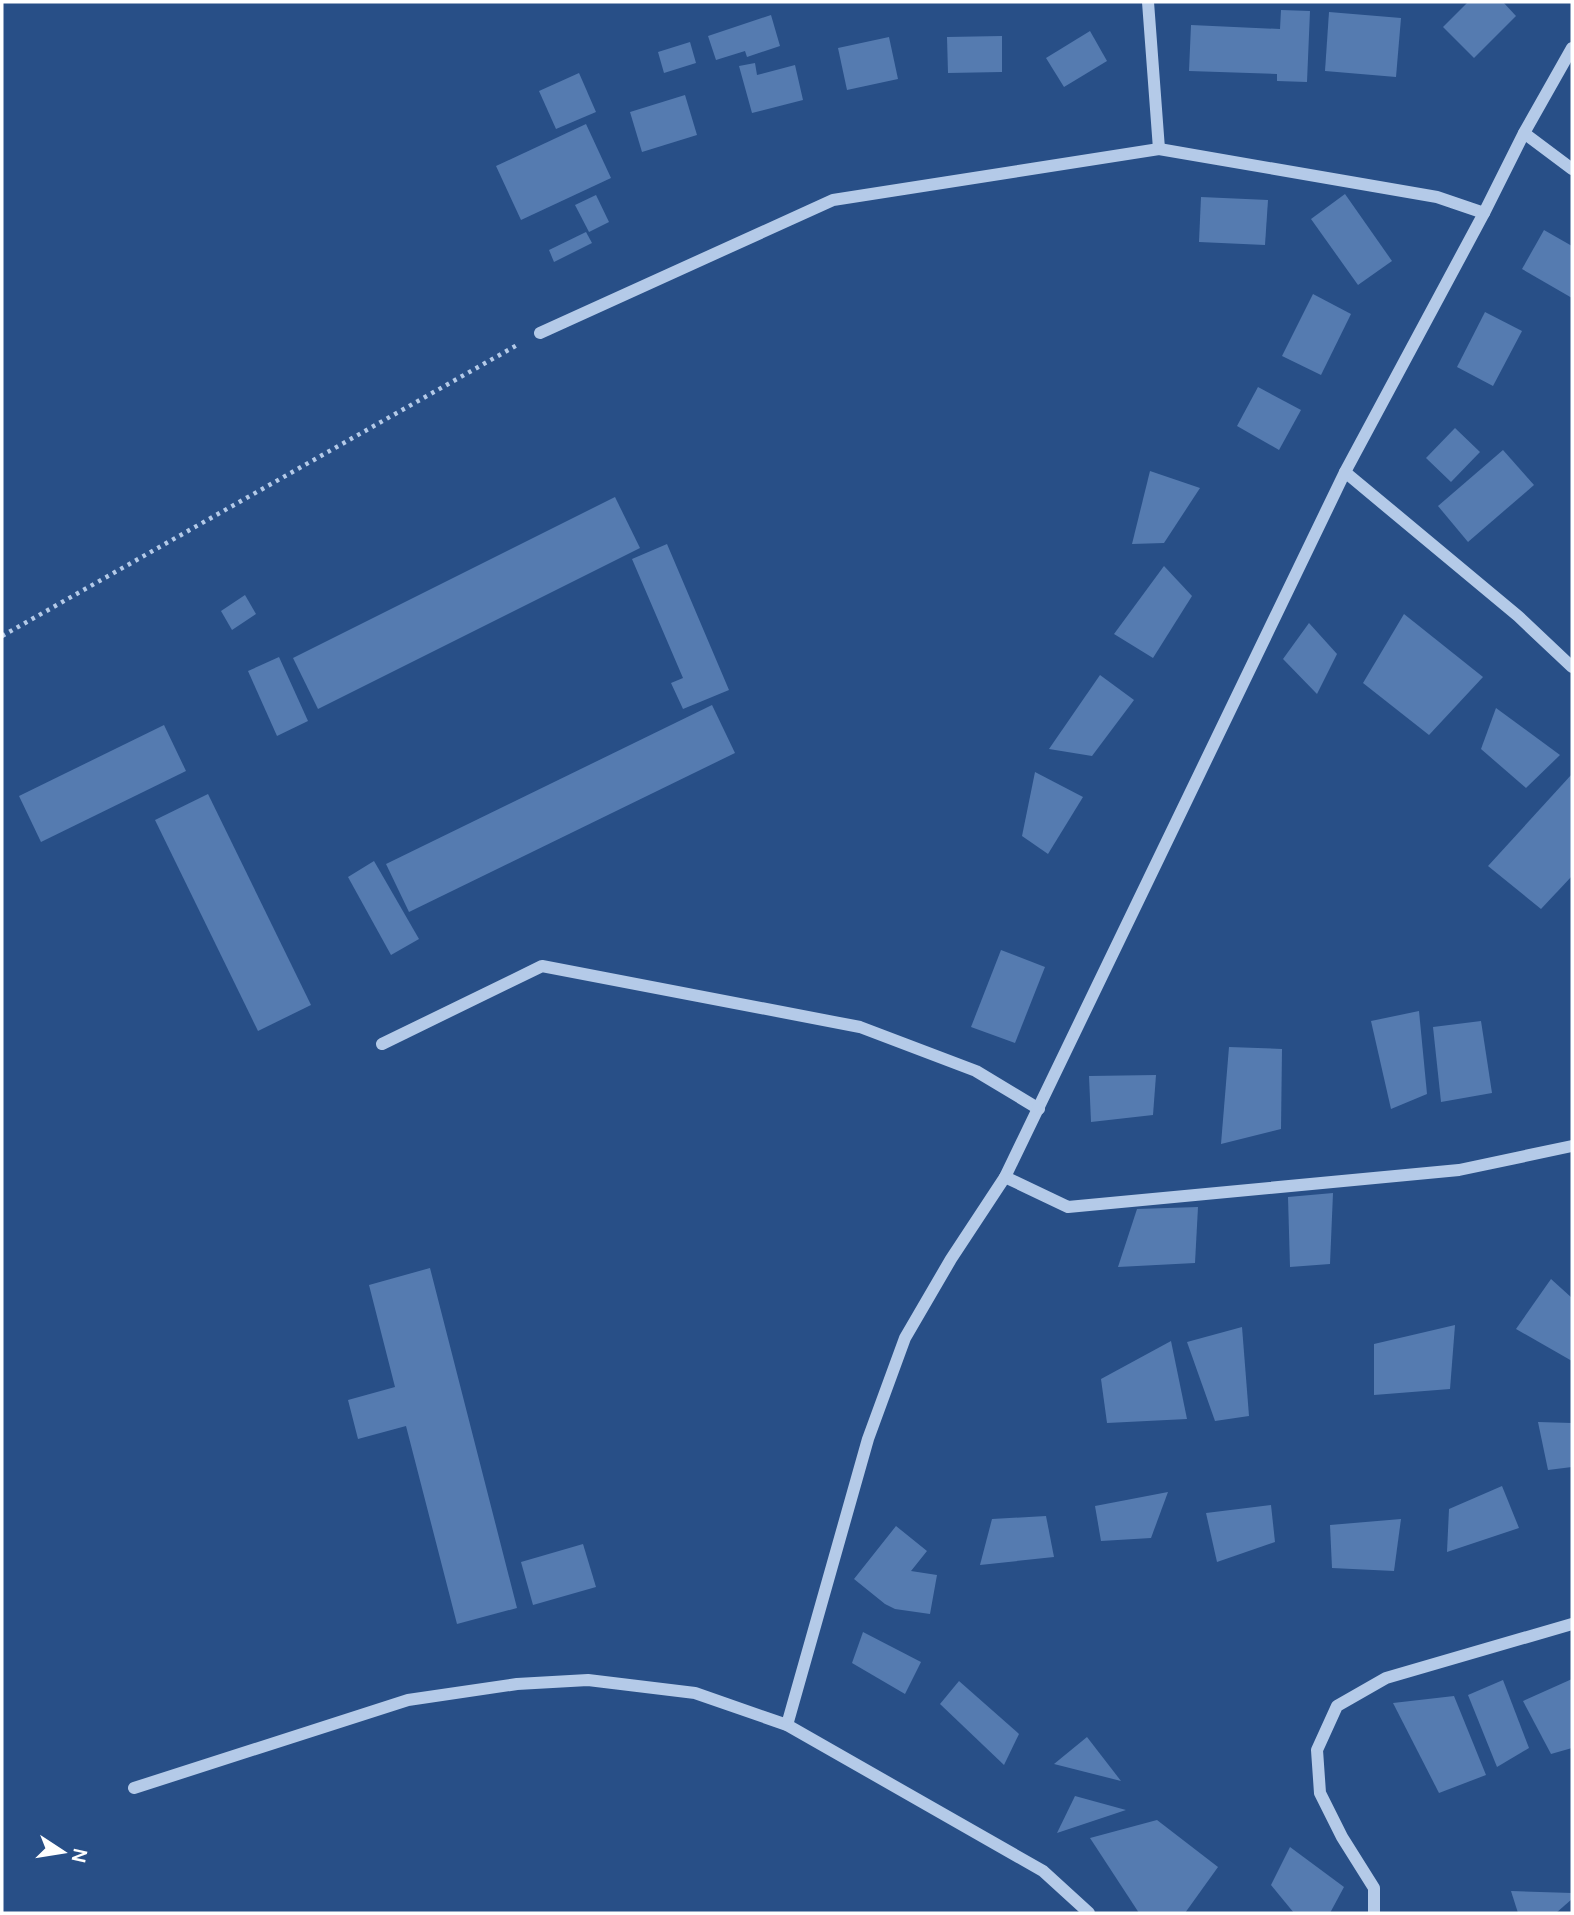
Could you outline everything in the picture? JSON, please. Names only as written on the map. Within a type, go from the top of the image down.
[{"type":"street","points":[[1148,2],[1159,149]]},
{"type":"street","points":[[787,1725],[868,1439],[905,1338],[951,1259],[1005,1177],[1345,472],[1524,133],[1572,48]]},
{"type":"street","points":[[1524,133],[1572,169]]},
{"type":"street","points":[[540,332],[833,200],[1159,149],[1437,197],[1484,213]]},
{"type":"street","points":[[1345,472],[1518,616],[1572,667]]},
{"type":"street","points":[[382,1044],[542,966],[860,1027],[976,1071],[1039,1109]]},
{"type":"street","points":[[1005,1177],[1068,1207],[1460,1170],[1572,1146]]},
{"type":"street","points":[[1374,1913],[1374,1888],[1342,1838],[1320,1793],[1317,1750],[1337,1706],[1386,1678],[1572,1624]]},
{"type":"street","points":[[134,1788],[408,1700],[517,1684],[588,1680],[695,1693],[787,1725],[1043,1871],[1089,1913]]},
{"type":"path","points":[[2,636],[540,332]]},
{"type":"building","points":[[1468,2],[1503,2],[1516,16],[1474,58],[1443,27]]},
{"type":"building","points":[[1281,10],[1310,11],[1307,82],[1277,81],[1277,74],[1189,71],[1191,25],[1280,29]]},
{"type":"building","points":[[1329,12],[1401,18],[1396,77],[1325,71]]},
{"type":"building","points":[[771,15],[780,46],[747,57],[745,51],[716,60],[708,36]]},
{"type":"building","points":[[1090,31],[1107,61],[1064,87],[1046,58]]},
{"type":"building","points":[[1002,36],[1002,72],[948,73],[947,37]]},
{"type":"building","points":[[889,37],[898,79],[847,90],[838,48]]},
{"type":"building","points":[[690,42],[696,63],[664,73],[658,52]]},
{"type":"building","points":[[755,63],[757,75],[795,65],[803,100],[752,113],[739,66]]},
{"type":"building","points":[[579,73],[596,112],[556,129],[539,91]]},
{"type":"building","points":[[685,95],[697,135],[642,152],[630,112]]},
{"type":"building","points":[[586,124],[611,178],[521,220],[496,166]]},
{"type":"building","points":[[1345,194],[1392,261],[1358,285],[1311,219]]},
{"type":"building","points":[[596,195],[609,222],[589,232],[575,205]]},
{"type":"building","points":[[1201,197],[1268,200],[1265,245],[1199,242]]},
{"type":"building","points":[[1544,230],[1572,246],[1572,298],[1522,269]]},
{"type":"building","points":[[586,232],[592,243],[554,262],[549,250]]},
{"type":"building","points":[[1313,294],[1351,314],[1321,375],[1282,356]]},
{"type":"building","points":[[1485,312],[1522,331],[1493,386],[1457,367]]},
{"type":"building","points":[[1258,387],[1301,410],[1279,450],[1237,426]]},
{"type":"building","points":[[1455,428],[1480,452],[1451,482],[1426,458]]},
{"type":"building","points":[[1503,450],[1534,485],[1468,542],[1438,506]]},
{"type":"building","points":[[1150,471],[1200,488],[1164,543],[1132,544]]},
{"type":"building","points":[[615,497],[640,548],[318,709],[293,658]]},
{"type":"building","points":[[667,544],[729,690],[683,709],[671,683],[683,678],[632,559]]},
{"type":"building","points":[[1164,566],[1192,596],[1153,658],[1114,634]]},
{"type":"building","points":[[245,595],[256,614],[232,630],[221,611]]},
{"type":"building","points":[[1404,614],[1483,677],[1429,735],[1363,683]]},
{"type":"building","points":[[1309,623],[1337,654],[1317,694],[1283,659]]},
{"type":"building","points":[[279,657],[308,721],[277,736],[248,671]]},
{"type":"building","points":[[1100,675],[1134,700],[1092,756],[1049,749]]},
{"type":"building","points":[[712,705],[735,753],[409,912],[386,864]]},
{"type":"building","points":[[1496,708],[1560,755],[1526,788],[1481,749]]},
{"type":"building","points":[[164,725],[186,771],[41,842],[19,796]]},
{"type":"building","points":[[1035,772],[1083,797],[1048,854],[1022,836]]},
{"type":"building","points":[[1572,774],[1572,876],[1541,909],[1488,866]]},
{"type":"building","points":[[208,794],[311,1005],[258,1031],[155,820]]},
{"type":"building","points":[[374,861],[419,939],[391,955],[348,877]]},
{"type":"building","points":[[1001,950],[1045,967],[1015,1043],[971,1027]]},
{"type":"building","points":[[1419,1011],[1427,1094],[1391,1109],[1371,1021]]},
{"type":"building","points":[[1481,1021],[1492,1093],[1441,1102],[1433,1027]]},
{"type":"building","points":[[1229,1047],[1282,1049],[1281,1129],[1221,1144]]},
{"type":"building","points":[[1156,1075],[1153,1115],[1091,1122],[1089,1076]]},
{"type":"building","points":[[1333,1193],[1330,1264],[1290,1267],[1288,1197]]},
{"type":"building","points":[[1198,1207],[1195,1263],[1118,1267],[1137,1209]]},
{"type":"building","points":[[430,1268],[517,1608],[457,1624],[406,1426],[358,1439],[348,1400],[395,1387],[369,1285]]},
{"type":"building","points":[[1551,1279],[1572,1298],[1572,1361],[1516,1329]]},
{"type":"building","points":[[1455,1325],[1450,1389],[1374,1395],[1374,1344]]},
{"type":"building","points":[[1242,1327],[1249,1416],[1215,1421],[1187,1342]]},
{"type":"building","points":[[1171,1341],[1187,1419],[1107,1423],[1101,1379]]},
{"type":"building","points":[[1538,1422],[1572,1423],[1572,1467],[1548,1470]]},
{"type":"building","points":[[1502,1486],[1519,1528],[1447,1552],[1449,1509]]},
{"type":"building","points":[[1168,1492],[1151,1538],[1101,1541],[1095,1506]]},
{"type":"building","points":[[1271,1505],[1275,1542],[1217,1562],[1206,1513]]},
{"type":"building","points":[[1046,1516],[1054,1557],[980,1565],[992,1519]]},
{"type":"building","points":[[1401,1519],[1394,1571],[1332,1568],[1330,1525]]},
{"type":"building","points":[[896,1526],[927,1551],[911,1571],[937,1575],[930,1614],[895,1609],[854,1579]]},
{"type":"building","points":[[583,1544],[596,1587],[533,1605],[521,1562]]},
{"type":"building","points":[[863,1632],[921,1662],[905,1694],[852,1663]]},
{"type":"building","points":[[1572,1679],[1572,1748],[1551,1754],[1523,1701]]},
{"type":"building","points":[[1503,1680],[1529,1748],[1497,1767],[1468,1695]]},
{"type":"building","points":[[959,1681],[1019,1734],[1004,1765],[940,1704]]},
{"type":"building","points":[[1454,1696],[1486,1775],[1439,1793],[1393,1703]]},
{"type":"building","points":[[1087,1737],[1121,1781],[1054,1764]]},
{"type":"building","points":[[1075,1796],[1126,1810],[1057,1833]]},
{"type":"building","points":[[1157,1820],[1218,1867],[1185,1913],[1139,1913],[1090,1838]]},
{"type":"building","points":[[1290,1847],[1344,1887],[1330,1913],[1294,1913],[1271,1885]]},
{"type":"building","points":[[1511,1891],[1572,1893],[1572,1899],[1556,1913],[1518,1913]]}]
